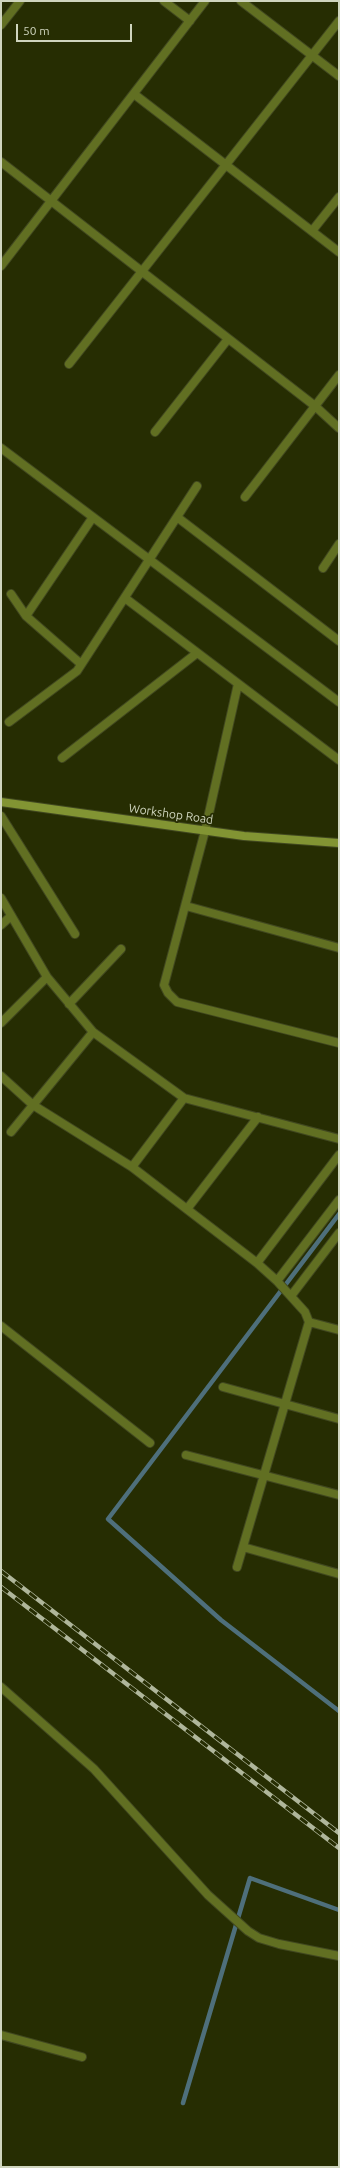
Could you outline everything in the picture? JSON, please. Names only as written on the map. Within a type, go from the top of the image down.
[{"type":"main road","name":"Workshop Road","points":[[1,802],[244,836],[339,843]]},
{"type":"street","points":[[1,25],[20,1]]},
{"type":"street","points":[[164,1],[190,21]]},
{"type":"street","points":[[1,266],[205,1]]},
{"type":"street","points":[[241,1],[339,76]]},
{"type":"street","points":[[69,364],[339,21]]},
{"type":"street","points":[[134,94],[339,252]]},
{"type":"street","points":[[1,162],[315,406],[339,428]]},
{"type":"street","points":[[312,231],[339,197]]},
{"type":"street","points":[[155,432],[228,339]]},
{"type":"street","points":[[245,497],[339,375]]},
{"type":"street","points":[[1,448],[339,702]]},
{"type":"street","points":[[9,722],[77,671],[198,486]]},
{"type":"street","points":[[26,616],[93,517]]},
{"type":"street","points":[[177,517],[339,641]]},
{"type":"street","points":[[323,568],[339,544]]},
{"type":"street","points":[[11,594],[26,616],[81,664]]},
{"type":"street","points":[[125,598],[339,760]]},
{"type":"street","points":[[62,758],[197,653]]},
{"type":"street","points":[[238,684],[205,831],[164,984],[168,993],[177,1002],[339,1043]]},
{"type":"street","points":[[1,816],[75,934]]},
{"type":"street","points":[[1,898],[47,977],[93,1032],[184,1098],[339,1139]]},
{"type":"street","points":[[186,906],[339,948]]},
{"type":"street","points":[[1,925],[11,916]]},
{"type":"street","points":[[69,1004],[121,949]]},
{"type":"street","points":[[1,1023],[47,977]]},
{"type":"street","points":[[11,1132],[93,1032]]},
{"type":"street","points":[[1,1076],[34,1105],[132,1167],[257,1263],[279,1282],[305,1312],[309,1322],[237,1567]]},
{"type":"street","points":[[132,1167],[184,1098]]},
{"type":"street","points":[[187,1209],[258,1117]]},
{"type":"street","points":[[257,1263],[339,1155]]},
{"type":"street","points":[[279,1282],[339,1200]]},
{"type":"street","points":[[289,1293],[339,1233]]},
{"type":"street","points":[[309,1322],[339,1330]]},
{"type":"street","points":[[1,1326],[150,1443]]},
{"type":"street","points":[[223,1387],[339,1419]]},
{"type":"street","points":[[186,1455],[264,1474],[339,1495]]},
{"type":"street","points":[[243,1547],[339,1574]]},
{"type":"street","points":[[1,1687],[94,1769],[208,1895],[248,1931],[259,1938],[279,1944],[339,1956]]},
{"type":"street","points":[[1,2035],[82,2057]]},
{"type":"waterway","points":[[339,1214],[108,1519],[221,1620],[339,1711]]},
{"type":"waterway","points":[[183,2103],[250,1878],[339,1910]]},
{"type":"railway","points":[[1,1571],[339,1833]]},
{"type":"railway","points":[[1,1587],[339,1848]]}]
